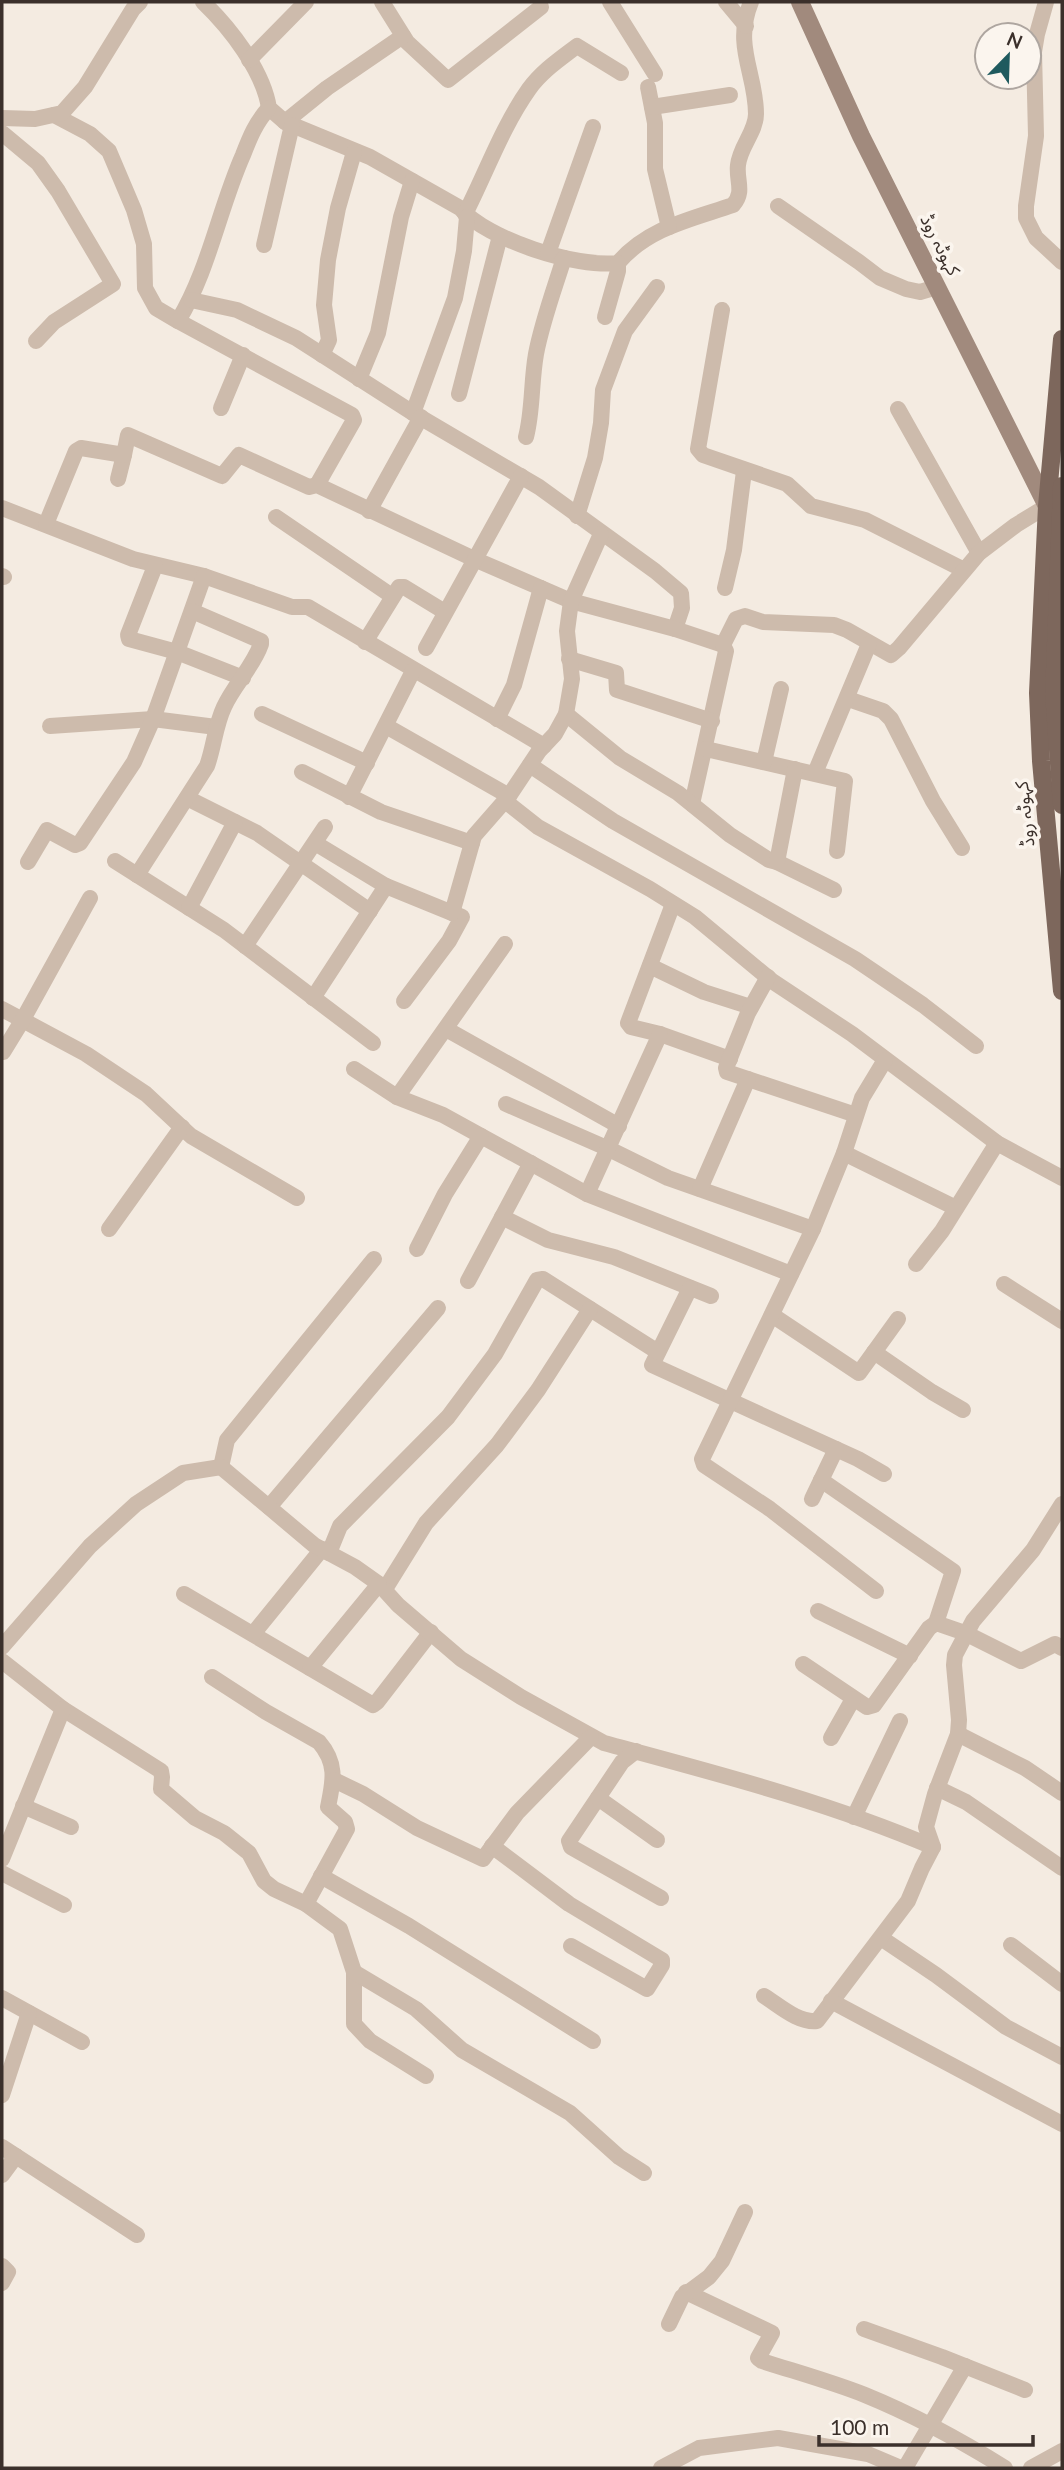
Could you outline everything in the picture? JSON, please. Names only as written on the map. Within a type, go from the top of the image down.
[{"type":"main road","name":"کہوٹہ روڈ","points":[[800,2],[861,136],[937,287],[1054,506],[1060,532],[1054,694],[1062,805]]},
{"type":"main road","points":[[1054,506],[1062,339]]},
{"type":"main road","points":[[1054,506],[1062,486]]},
{"type":"main road","name":"کہوٹہ روڈ","points":[[1054,506],[1038,693],[1041,761],[1062,988]]},
{"type":"street","points":[[2,118],[35,119],[62,113],[85,86],[139,2]]},
{"type":"street","points":[[204,2],[221,20],[249,60],[258,75],[269,108],[288,124],[370,157],[460,208],[466,216],[500,236],[583,263],[618,263]]},
{"type":"street","points":[[249,60],[306,2]]},
{"type":"street","points":[[382,2],[403,36],[448,80],[541,7]]},
{"type":"street","points":[[610,2],[651,81],[655,169],[669,227]]},
{"type":"street","points":[[726,2],[746,26]]},
{"type":"street","points":[[605,317],[618,263],[627,252],[643,240],[669,227],[733,205],[739,198],[739,155],[751,132],[756,111],[743,51],[746,15],[751,2]]},
{"type":"street","points":[[1046,2],[1034,52],[1036,136],[1026,218],[1036,237],[1062,262]]},
{"type":"street","points":[[264,245],[288,124],[327,88],[403,36]]},
{"type":"street","points":[[369,511],[417,415],[455,298],[464,251],[466,216],[517,107],[530,87],[550,66],[577,46],[621,73]]},
{"type":"street","points":[[652,107],[730,95]]},
{"type":"street","points":[[178,321],[191,300],[233,176],[258,119],[269,108]]},
{"type":"street","points":[[54,115],[90,134],[109,151],[134,210],[144,244],[145,288],[156,308],[352,415],[354,421],[317,485]]},
{"type":"street","points":[[526,437],[531,420],[531,386],[536,351],[556,256],[593,127]]},
{"type":"street","points":[[2,133],[38,163],[58,191],[113,284],[54,322],[36,341]]},
{"type":"street","points":[[322,355],[329,340],[324,305],[328,260],[354,152]]},
{"type":"street","points":[[359,379],[378,333],[411,181]]},
{"type":"street","points":[[778,206],[880,278],[920,292],[937,287]]},
{"type":"street","points":[[459,394],[500,236]]},
{"type":"street","points":[[577,516],[595,458],[603,390],[625,331],[657,287]]},
{"type":"street","points":[[191,300],[237,310],[296,338],[417,415],[539,487],[681,593],[682,608],[675,629]]},
{"type":"street","points":[[722,310],[698,449],[703,455],[787,484],[811,506],[874,524],[964,570]]},
{"type":"street","points":[[221,408],[243,355]]},
{"type":"street","points":[[898,409],[979,553]]},
{"type":"street","points":[[118,479],[128,435],[222,475],[239,454],[309,487],[317,485],[571,601],[723,645],[726,651],[692,804]]},
{"type":"street","points":[[46,524],[76,451],[81,449],[124,455]]},
{"type":"street","points":[[725,588],[734,550],[744,471]]},
{"type":"street","points":[[426,648],[521,477]]},
{"type":"street","points":[[723,645],[736,620],[745,616],[763,622],[834,625],[891,655],[979,553],[1016,525],[1054,506]]},
{"type":"street","points":[[2,508],[133,559],[204,576],[292,607],[309,607],[413,671],[544,746]]},
{"type":"street","points":[[276,517],[392,596]]},
{"type":"street","points":[[452,913],[474,836],[507,799],[555,734],[566,714],[572,679],[567,631],[571,601],[601,534]]},
{"type":"street","points":[[155,566],[128,635],[129,639],[177,652],[243,678]]},
{"type":"street","points":[[28,862],[47,830],[72,844],[80,843],[134,762],[153,719],[204,576]]},
{"type":"street","points":[[365,642],[399,587],[404,587],[445,611]]},
{"type":"street","points":[[497,719],[514,685],[541,588]]},
{"type":"street","points":[[137,875],[207,766],[224,705],[243,678],[261,640],[192,611]]},
{"type":"street","points":[[815,773],[869,644]]},
{"type":"street","points":[[569,659],[616,673],[617,691],[712,721]]},
{"type":"street","points":[[349,797],[413,671]]},
{"type":"street","points":[[764,762],[781,689]]},
{"type":"street","points":[[848,699],[883,711],[891,719],[933,801],[962,848]]},
{"type":"street","points":[[262,714],[367,762]]},
{"type":"street","points":[[566,714],[620,758],[692,804],[730,835],[769,860],[834,890]]},
{"type":"street","points":[[50,726],[153,719],[216,727]]},
{"type":"street","points":[[386,726],[507,799],[538,827],[626,875],[695,917],[768,977],[816,1008],[996,1143],[1062,1178]]},
{"type":"street","points":[[706,749],[845,781],[837,851]]},
{"type":"street","points":[[530,765],[613,821],[855,959],[923,1005],[976,1046]]},
{"type":"street","points":[[777,862],[795,769]]},
{"type":"street","points":[[302,772],[381,812],[472,843]]},
{"type":"street","points":[[187,798],[285,851],[370,911]]},
{"type":"street","points":[[189,908],[235,822]]},
{"type":"street","points":[[244,946],[325,827]]},
{"type":"street","points":[[315,843],[386,886],[462,917],[449,941],[404,1001]]},
{"type":"street","points":[[115,861],[244,946],[373,1043]]},
{"type":"street","points":[[313,998],[386,886]]},
{"type":"street","points":[[3,1052],[90,898]]},
{"type":"street","points":[[673,904],[628,1023],[631,1027],[660,1034],[730,1059]]},
{"type":"street","points":[[397,1097],[505,944]]},
{"type":"street","points":[[650,966],[704,992],[751,1007]]},
{"type":"street","points":[[768,977],[751,1007],[726,1068],[727,1072],[856,1115]]},
{"type":"street","points":[[2,1009],[86,1054],[146,1094],[182,1127],[212,1149],[297,1198]]},
{"type":"street","points":[[446,1029],[619,1126]]},
{"type":"street","points":[[587,1194],[660,1034]]},
{"type":"street","points":[[876,1591],[769,1509],[704,1465],[702,1459],[813,1229],[844,1153],[862,1098],[885,1060]]},
{"type":"street","points":[[354,1069],[397,1097],[443,1115],[587,1194],[792,1274]]},
{"type":"street","points":[[700,1189],[748,1079]]},
{"type":"street","points":[[506,1104],[668,1178],[813,1229]]},
{"type":"street","points":[[109,1229],[182,1127]]},
{"type":"street","points":[[417,1249],[445,1194],[481,1136]]},
{"type":"street","points":[[916,1264],[956,1208],[996,1143]]},
{"type":"street","points":[[844,1153],[956,1208]]},
{"type":"street","points":[[468,1281],[531,1163]]},
{"type":"street","points":[[502,1217],[548,1240],[614,1256],[711,1296]]},
{"type":"street","points":[[222,1467],[227,1440],[374,1259]]},
{"type":"street","points":[[253,1634],[325,1551],[340,1526],[448,1417],[495,1354],[537,1280],[542,1279],[659,1352]]},
{"type":"street","points":[[1004,1284],[1062,1321]]},
{"type":"street","points":[[690,1288],[652,1365],[858,1458],[884,1474]]},
{"type":"street","points":[[269,1507],[438,1308]]},
{"type":"street","points":[[310,1668],[382,1586],[426,1523],[497,1445],[538,1390],[590,1309]]},
{"type":"street","points":[[772,1315],[859,1373],[898,1319]]},
{"type":"street","points":[[874,1352],[963,1410]]},
{"type":"street","points":[[812,1499],[836,1449]]},
{"type":"street","points":[[2,1647],[90,1546],[136,1504],[183,1473],[222,1467],[325,1551],[382,1586],[398,1605],[461,1659],[591,1737],[748,1782],[854,1817],[933,1847]]},
{"type":"street","points":[[803,1664],[853,1699],[867,1707],[874,1705],[929,1628],[936,1623],[953,1571],[821,1480]]},
{"type":"street","points":[[764,1996],[808,2022],[817,2021],[908,1901],[933,1847],[926,1827],[937,1788],[958,1734],[955,1655],[965,1633],[1033,1550],[1062,1504]]},
{"type":"street","points":[[184,1594],[373,1704],[431,1632]]},
{"type":"street","points":[[818,1611],[910,1656]]},
{"type":"street","points":[[936,1623],[965,1633],[1021,1661],[1055,1644],[1062,1648]]},
{"type":"street","points":[[2,1661],[63,1709],[160,1771],[160,1789],[171,1800],[195,1818],[224,1833],[249,1853],[264,1881],[274,1889],[306,1904],[340,1929],[354,1972],[354,2024],[370,2041],[426,2076]]},
{"type":"street","points":[[212,1677],[265,1712],[319,1742],[329,1760],[334,1780],[328,1807],[345,1822],[347,1829],[306,1904]]},
{"type":"street","points":[[831,1738],[853,1699]]},
{"type":"street","points":[[2,1859],[63,1709]]},
{"type":"street","points":[[854,1817],[900,1721]]},
{"type":"street","points":[[958,1734],[1025,1768],[1062,1793]]},
{"type":"street","points":[[334,1780],[363,1794],[417,1828],[483,1859],[517,1813],[591,1737]]},
{"type":"street","points":[[636,1751],[622,1762],[569,1841],[571,1847],[660,1898]]},
{"type":"street","points":[[937,1788],[966,1802],[1062,1868]]},
{"type":"street","points":[[598,1798],[657,1840]]},
{"type":"street","points":[[23,1806],[71,1827]]},
{"type":"street","points":[[492,1846],[569,1904],[662,1960],[662,1965],[647,1989],[571,1946]]},
{"type":"street","points":[[2,1874],[64,1905]]},
{"type":"street","points":[[321,1876],[419,1932],[593,2041]]},
{"type":"street","points":[[881,1938],[1006,2027],[1062,2057]]},
{"type":"street","points":[[1011,1945],[1062,1984]]},
{"type":"street","points":[[354,1972],[415,2009],[462,2050],[570,2113],[619,2157],[644,2173]]},
{"type":"street","points":[[2,1998],[82,2042]]},
{"type":"street","points":[[831,2001],[1062,2124]]},
{"type":"street","points":[[4,2083],[29,2013]]},
{"type":"street","points":[[2,2147],[137,2235]]},
{"type":"street","points":[[2,2175],[16,2156]]},
{"type":"street","points":[[669,2324],[686,2292],[698,2286],[716,2270],[727,2253],[745,2212]]},
{"type":"street","points":[[2,2266],[8,2272],[2,2283]]},
{"type":"street","points":[[686,2292],[772,2333],[758,2358],[762,2361],[862,2394],[929,2424],[1005,2468]]},
{"type":"street","points":[[864,2329],[1025,2390]]},
{"type":"street","points":[[661,2468],[699,2448],[778,2438],[868,2454],[903,2468],[965,2366]]},
{"type":"street","points":[[1031,2468],[1062,2451]]}]
